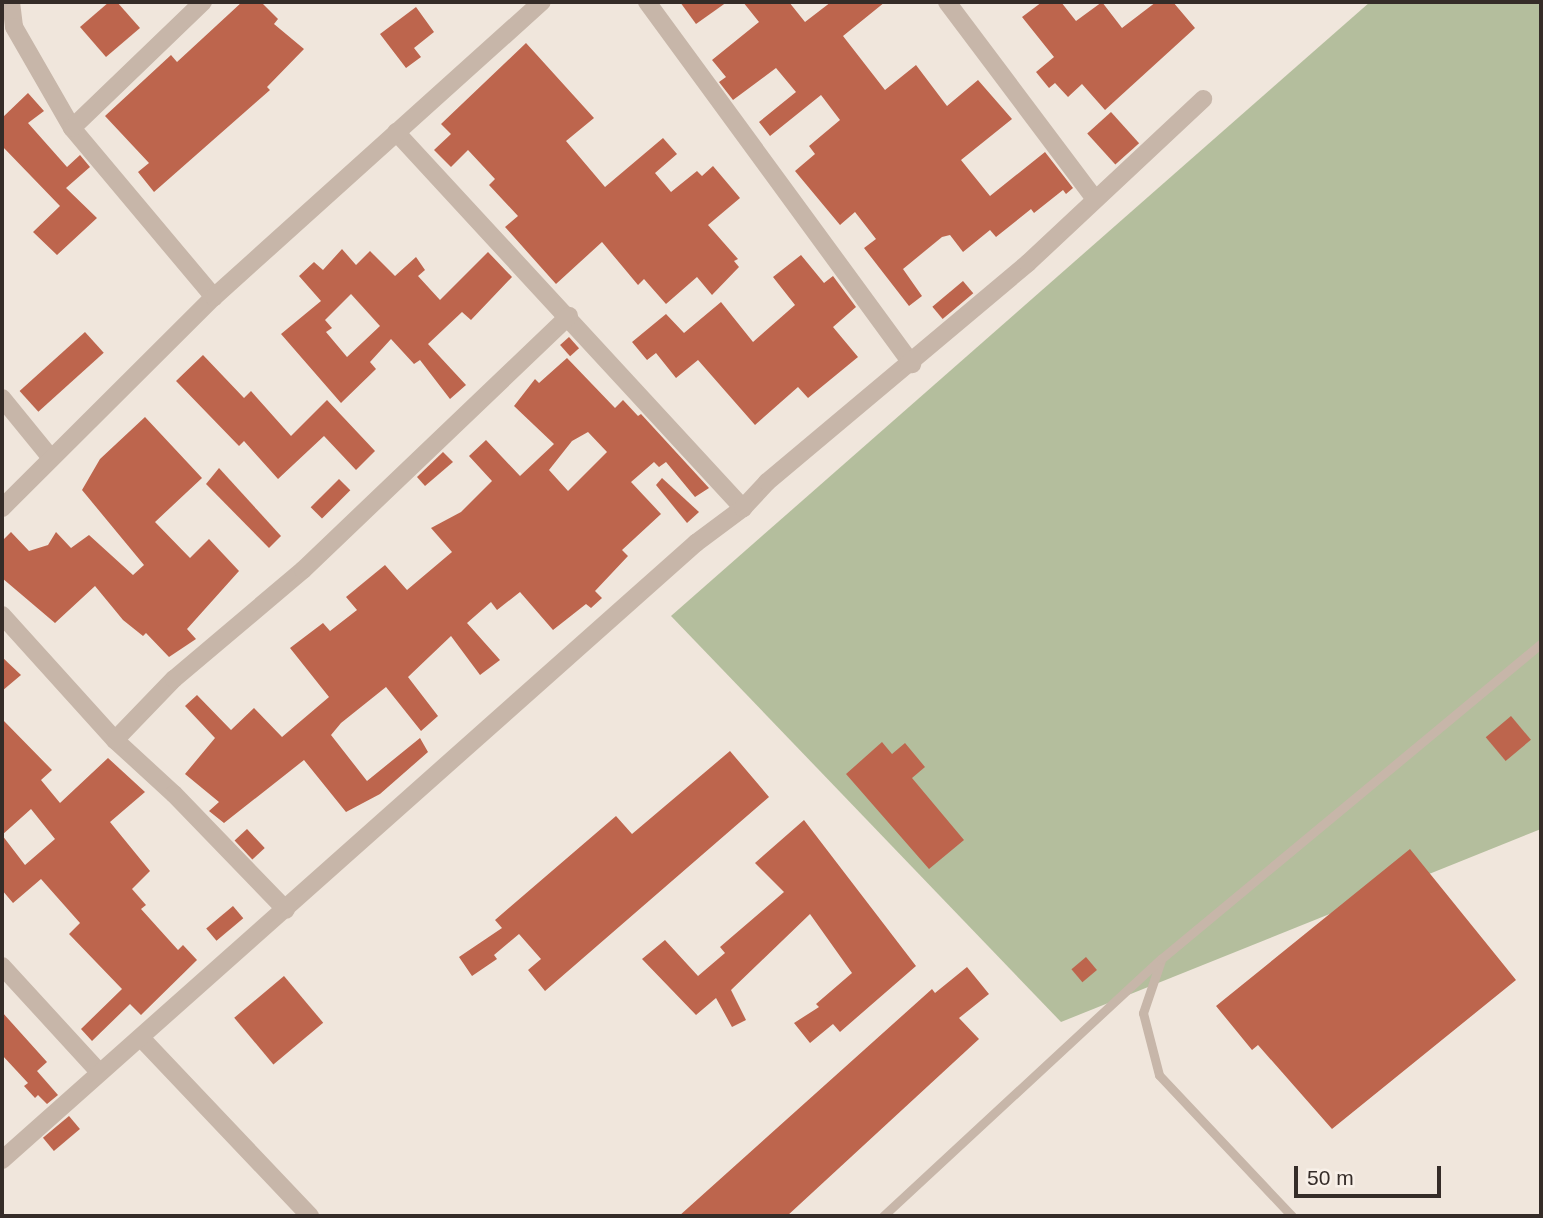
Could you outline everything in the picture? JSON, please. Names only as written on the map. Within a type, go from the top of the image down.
[{"type":"street","points":[[11,2],[14,27],[72,128],[214,297]]},
{"type":"street","points":[[72,128],[203,2]]},
{"type":"street","points":[[2,508],[214,297],[542,2]]},
{"type":"street","points":[[648,2],[912,363]]},
{"type":"street","points":[[947,2],[1094,198]]},
{"type":"street","points":[[2,1160],[99,1072],[142,1039],[696,543],[743,508],[767,482],[1028,263],[1094,198],[1203,99]]},
{"type":"street","points":[[396,132],[569,316],[743,508]]},
{"type":"street","points":[[115,740],[174,679],[303,570],[569,316]]},
{"type":"street","points":[[2,398],[51,458]]},
{"type":"street","points":[[2,615],[115,740],[174,794],[286,910]]},
{"type":"street","points":[[2,966],[99,1072]]},
{"type":"street","points":[[142,1039],[310,1216]]},
{"type":"lane","points":[[883,1216],[1161,959],[1541,644]]},
{"type":"lane","points":[[1161,959],[1143,1013],[1158,1075],[1292,1216]]},
{"type":"green space","points":[[1370,2],[1541,2],[1541,829],[1061,1022],[671,616]]},
{"type":"building","points":[[109,2],[117,2],[140,28],[106,57],[80,27]]},
{"type":"building","points":[[242,2],[261,2],[278,19],[274,24],[304,49],[267,87],[270,90],[154,192],[138,172],[149,163],[105,116],[171,55],[177,62]]},
{"type":"building","points":[[680,2],[727,2],[696,24]]},
{"type":"building","points":[[743,2],[789,2],[805,22],[831,2],[885,2],[843,36],[885,90],[916,65],[947,106],[978,80],[1012,119],[961,160],[990,196],[1045,152],[1073,188],[1066,194],[1063,190],[1034,213],[1031,209],[996,237],[990,230],[963,252],[950,235],[942,237],[903,269],[922,296],[909,306],[864,248],[876,239],[855,212],[840,225],[795,171],[815,154],[809,146],[840,120],[821,95],[770,136],[759,122],[796,92],[776,68],[733,100],[719,82],[726,77],[712,60],[759,22]]},
{"type":"building","points":[[1042,2],[1061,2],[1076,21],[1102,2],[1122,28],[1156,2],[1173,2],[1195,28],[1105,110],[1082,84],[1068,97],[1055,83],[1049,88],[1036,72],[1054,57],[1022,17]]},
{"type":"building","points":[[416,7],[434,32],[414,48],[421,57],[406,68],[380,34]]},
{"type":"building","points":[[526,43],[594,118],[566,141],[605,187],[663,138],[677,154],[655,173],[671,192],[697,171],[702,176],[713,166],[740,198],[708,225],[738,259],[734,261],[739,267],[712,295],[697,277],[666,304],[644,279],[638,285],[602,242],[556,284],[505,227],[518,216],[489,185],[495,179],[468,150],[451,167],[434,150],[451,134],[441,124]]},
{"type":"building","points":[[28,93],[44,111],[28,123],[67,167],[80,155],[90,167],[66,188],[97,218],[57,255],[33,232],[60,206],[2,146],[2,118]]},
{"type":"building","points":[[1111,112],[1139,143],[1115,165],[1087,133]]},
{"type":"building","points":[[342,249],[356,265],[370,251],[395,276],[416,257],[425,270],[418,276],[440,300],[488,252],[512,277],[471,320],[462,312],[428,344],[466,385],[450,399],[420,360],[414,364],[391,339],[370,362],[376,369],[341,403],[281,334],[321,301],[299,276],[314,262],[323,270]],"holes":[[[351,294],[380,326],[347,357],[326,332],[332,328],[325,320]]]},
{"type":"building","points":[[801,255],[824,283],[833,276],[856,307],[833,327],[858,357],[808,398],[798,387],[755,425],[698,360],[676,378],[656,353],[647,360],[632,342],[666,314],[684,333],[721,302],[753,342],[795,305],[773,277]]},
{"type":"building","points":[[963,281],[973,293],[943,319],[932,307]]},
{"type":"building","points":[[85,332],[104,353],[38,412],[20,391]]},
{"type":"building","points":[[569,337],[579,348],[570,356],[560,345]]},
{"type":"building","points":[[203,355],[244,398],[251,391],[291,436],[327,400],[375,451],[356,470],[324,436],[278,479],[244,441],[239,446],[176,381]]},
{"type":"building","points":[[567,358],[615,408],[623,400],[638,416],[641,414],[709,488],[695,497],[666,462],[659,467],[654,462],[631,482],[661,514],[622,550],[628,556],[595,591],[602,598],[591,608],[586,604],[553,630],[520,592],[497,610],[491,602],[467,623],[500,660],[480,675],[451,636],[408,677],[438,716],[421,731],[386,687],[341,723],[331,735],[367,781],[420,738],[428,752],[380,794],[346,812],[304,760],[224,823],[209,811],[219,802],[185,774],[215,738],[185,706],[197,695],[231,730],[254,708],[282,737],[329,697],[290,648],[323,623],[330,631],[357,610],[346,597],[385,565],[407,590],[452,552],[431,528],[461,512],[492,481],[469,456],[486,440],[520,476],[554,444],[514,406],[535,379],[539,383]],"holes":[[[588,432],[607,452],[568,491],[549,470],[572,441]]]},
{"type":"building","points":[[145,417],[202,478],[155,522],[190,558],[209,539],[239,571],[187,629],[196,639],[169,657],[146,633],[143,636],[123,620],[95,586],[55,623],[2,578],[2,541],[11,532],[29,551],[48,545],[56,532],[71,548],[89,535],[133,575],[144,565],[82,490],[100,459]]},
{"type":"building","points":[[443,452],[453,462],[425,486],[417,477]]},
{"type":"building","points":[[219,468],[281,536],[269,548],[206,484]]},
{"type":"building","points":[[662,478],[699,512],[687,523],[656,485]]},
{"type":"building","points":[[339,479],[350,490],[322,519],[311,507]]},
{"type":"building","points":[[2,657],[21,675],[2,691]]},
{"type":"building","points":[[1511,716],[1531,740],[1506,761],[1486,737]]},
{"type":"building","points":[[2,719],[52,770],[41,780],[60,803],[108,758],[145,792],[110,822],[150,871],[132,889],[146,905],[141,909],[178,950],[183,945],[197,960],[141,1015],[130,1004],[92,1041],[81,1029],[122,989],[69,934],[80,923],[41,879],[13,903],[2,890]],"holes":[[[31,809],[55,839],[25,865],[2,835]]]},
{"type":"building","points":[[882,742],[892,754],[905,743],[925,767],[912,778],[964,840],[929,869],[846,774]]},
{"type":"building","points":[[730,751],[769,797],[545,991],[528,970],[541,959],[519,934],[494,955],[497,959],[472,976],[459,957],[502,928],[495,920],[616,816],[632,834]]},
{"type":"building","points":[[804,820],[916,966],[840,1032],[833,1024],[810,1043],[794,1023],[819,1007],[816,1004],[852,973],[810,914],[731,990],[746,1020],[732,1027],[716,998],[696,1015],[642,959],[665,940],[698,976],[725,953],[720,947],[784,892],[755,863]]},
{"type":"building","points":[[247,829],[265,848],[252,860],[235,841]]},
{"type":"building","points":[[1410,849],[1516,980],[1332,1129],[1258,1045],[1252,1050],[1216,1006]]},
{"type":"building","points":[[233,906],[243,918],[216,941],[206,928]]},
{"type":"building","points":[[1086,957],[1097,970],[1082,982],[1071,969]]},
{"type":"building","points":[[967,967],[989,994],[959,1018],[979,1039],[787,1216],[679,1216],[932,989],[935,993]]},
{"type":"building","points":[[284,976],[323,1023],[273,1065],[234,1018]]},
{"type":"building","points":[[2,1012],[47,1062],[37,1071],[58,1095],[47,1104],[38,1095],[35,1098],[24,1086],[28,1083],[2,1055]]},
{"type":"building","points":[[69,1116],[80,1129],[54,1151],[43,1138]]}]
